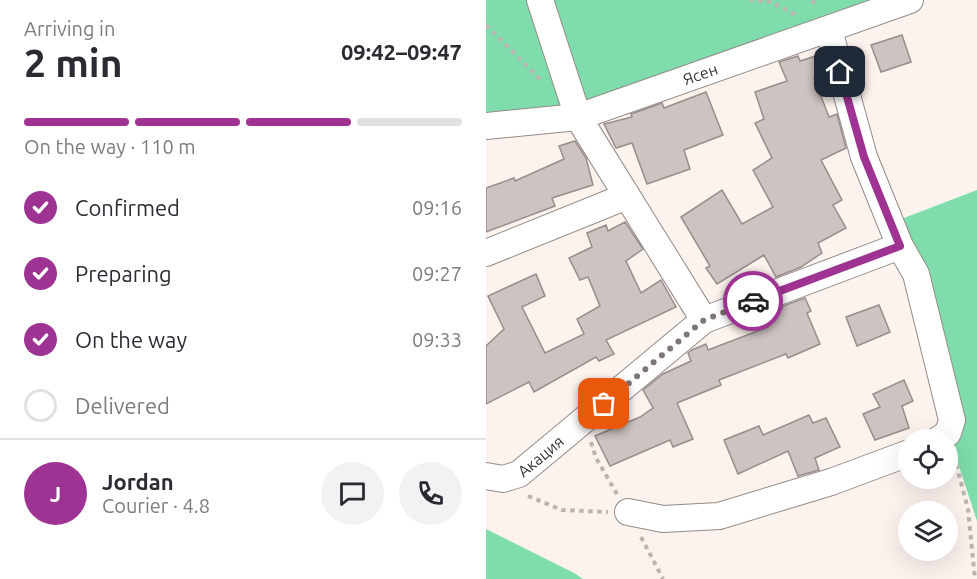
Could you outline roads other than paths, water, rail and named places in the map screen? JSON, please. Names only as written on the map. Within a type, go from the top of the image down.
[{"type":"street","points":[[540,0],[578,117],[704,320]]},
{"type":"street","name":"Ясен","points":[[486,126],[578,117],[910,0]]},
{"type":"street","points":[[829,30],[864,157],[900,246],[916,274],[923,296],[946,429]]},
{"type":"street","points":[[486,253],[627,196]]},
{"type":"street","name":"Акация","points":[[486,476],[503,479],[519,474],[704,320],[900,246]]},
{"type":"street","points":[[628,512],[663,519],[719,516],[831,482],[898,457]]}]
